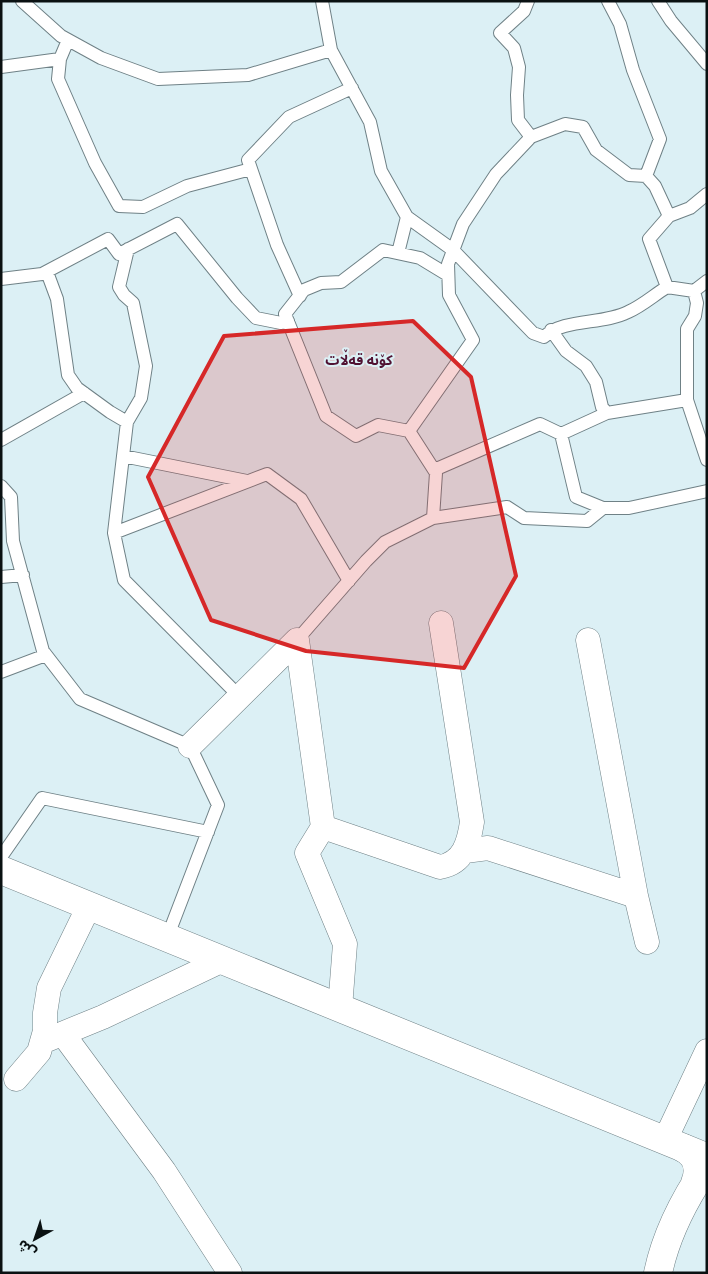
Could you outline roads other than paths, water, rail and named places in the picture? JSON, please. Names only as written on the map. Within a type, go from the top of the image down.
[{"type":"street","points":[[324,827],[440,867],[453,862],[464,851],[469,840],[472,822],[441,623]]},
{"type":"street","points":[[190,746],[297,640]]},
{"type":"street","points":[[297,640],[324,827],[307,853],[345,944],[340,1008]]},
{"type":"street","points":[[588,640],[636,896],[647,942]]},
{"type":"street","points":[[464,851],[488,848],[636,896]]},
{"type":"street","points":[[1,870],[340,1008],[695,1161]]},
{"type":"street","points":[[89,906],[49,988],[45,1013],[45,1031],[164,1171],[230,1273]]},
{"type":"street","points":[[16,1079],[52,1038],[104,1017],[223,960]]},
{"type":"street","points":[[674,1273],[686,1235],[700,1206],[695,1161],[707,1051]]},
{"type":"street","points":[[658,1273],[662,1254],[695,1161]]},
{"type":"lane","points":[[22,1],[61,36],[102,58],[158,79],[248,75],[331,50]]},
{"type":"lane","points":[[322,1],[331,50],[370,122],[381,171],[407,217],[453,250],[533,333],[544,337],[551,330],[576,323],[601,321],[628,312],[667,287],[694,291],[707,281]]},
{"type":"lane","points":[[528,1],[524,11],[500,33],[514,48],[519,67],[518,120],[531,137]]},
{"type":"lane","points":[[609,1],[620,24],[633,70],[660,139],[646,176]]},
{"type":"lane","points":[[658,1],[671,21],[707,64]]},
{"type":"lane","points":[[68,40],[60,59],[58,79],[95,163],[119,206],[143,207],[187,186],[251,169]]},
{"type":"lane","points":[[1,67],[60,59]]},
{"type":"lane","points":[[300,296],[278,245],[248,160],[290,117],[352,88]]},
{"type":"lane","points":[[409,431],[473,340],[449,294],[448,264],[463,224],[496,174],[531,137],[565,124],[583,127],[596,150],[629,175],[646,176],[655,186],[669,216]]},
{"type":"lane","points":[[667,287],[649,239],[669,216],[690,208],[707,194]]},
{"type":"lane","points":[[398,253],[407,217]]},
{"type":"lane","points":[[1,279],[42,274],[108,239],[119,254],[177,224],[237,298],[256,318],[281,323],[288,321]]},
{"type":"lane","points":[[128,249],[118,287],[124,296],[133,303],[146,366],[141,398],[127,422],[114,533],[124,580],[240,697]]},
{"type":"lane","points":[[433,518],[436,474],[409,431],[378,426],[356,436],[326,416],[285,314],[304,290],[321,283],[341,282],[383,250],[420,258],[448,275]]},
{"type":"lane","points":[[47,272],[57,299],[68,375],[77,388],[127,422]]},
{"type":"lane","points":[[694,291],[697,303],[695,316],[687,329],[687,400],[707,460]]},
{"type":"lane","points":[[551,330],[566,351],[586,366],[596,382],[602,407],[607,413]]},
{"type":"lane","points":[[1,440],[84,393]]},
{"type":"lane","points":[[561,434],[607,413],[687,400]]},
{"type":"lane","points":[[434,470],[540,424],[561,434]]},
{"type":"lane","points":[[561,434],[576,498],[603,508],[629,508],[707,491]]},
{"type":"lane","points":[[123,456],[247,481]]},
{"type":"lane","points":[[114,533],[267,474],[301,500],[348,581]]},
{"type":"lane","points":[[1,486],[12,497],[13,541],[46,654],[80,699],[190,746],[218,806],[167,938]]},
{"type":"lane","points":[[297,640],[385,542],[433,518],[506,507],[524,518],[587,521],[603,508]]},
{"type":"lane","points":[[1,577],[23,575]]},
{"type":"lane","points":[[1,672],[46,654]]},
{"type":"lane","points":[[1,858],[42,798],[208,832]]},
{"type":"district","name":"کۆنە قەڵات","points":[[359,360]]}]
